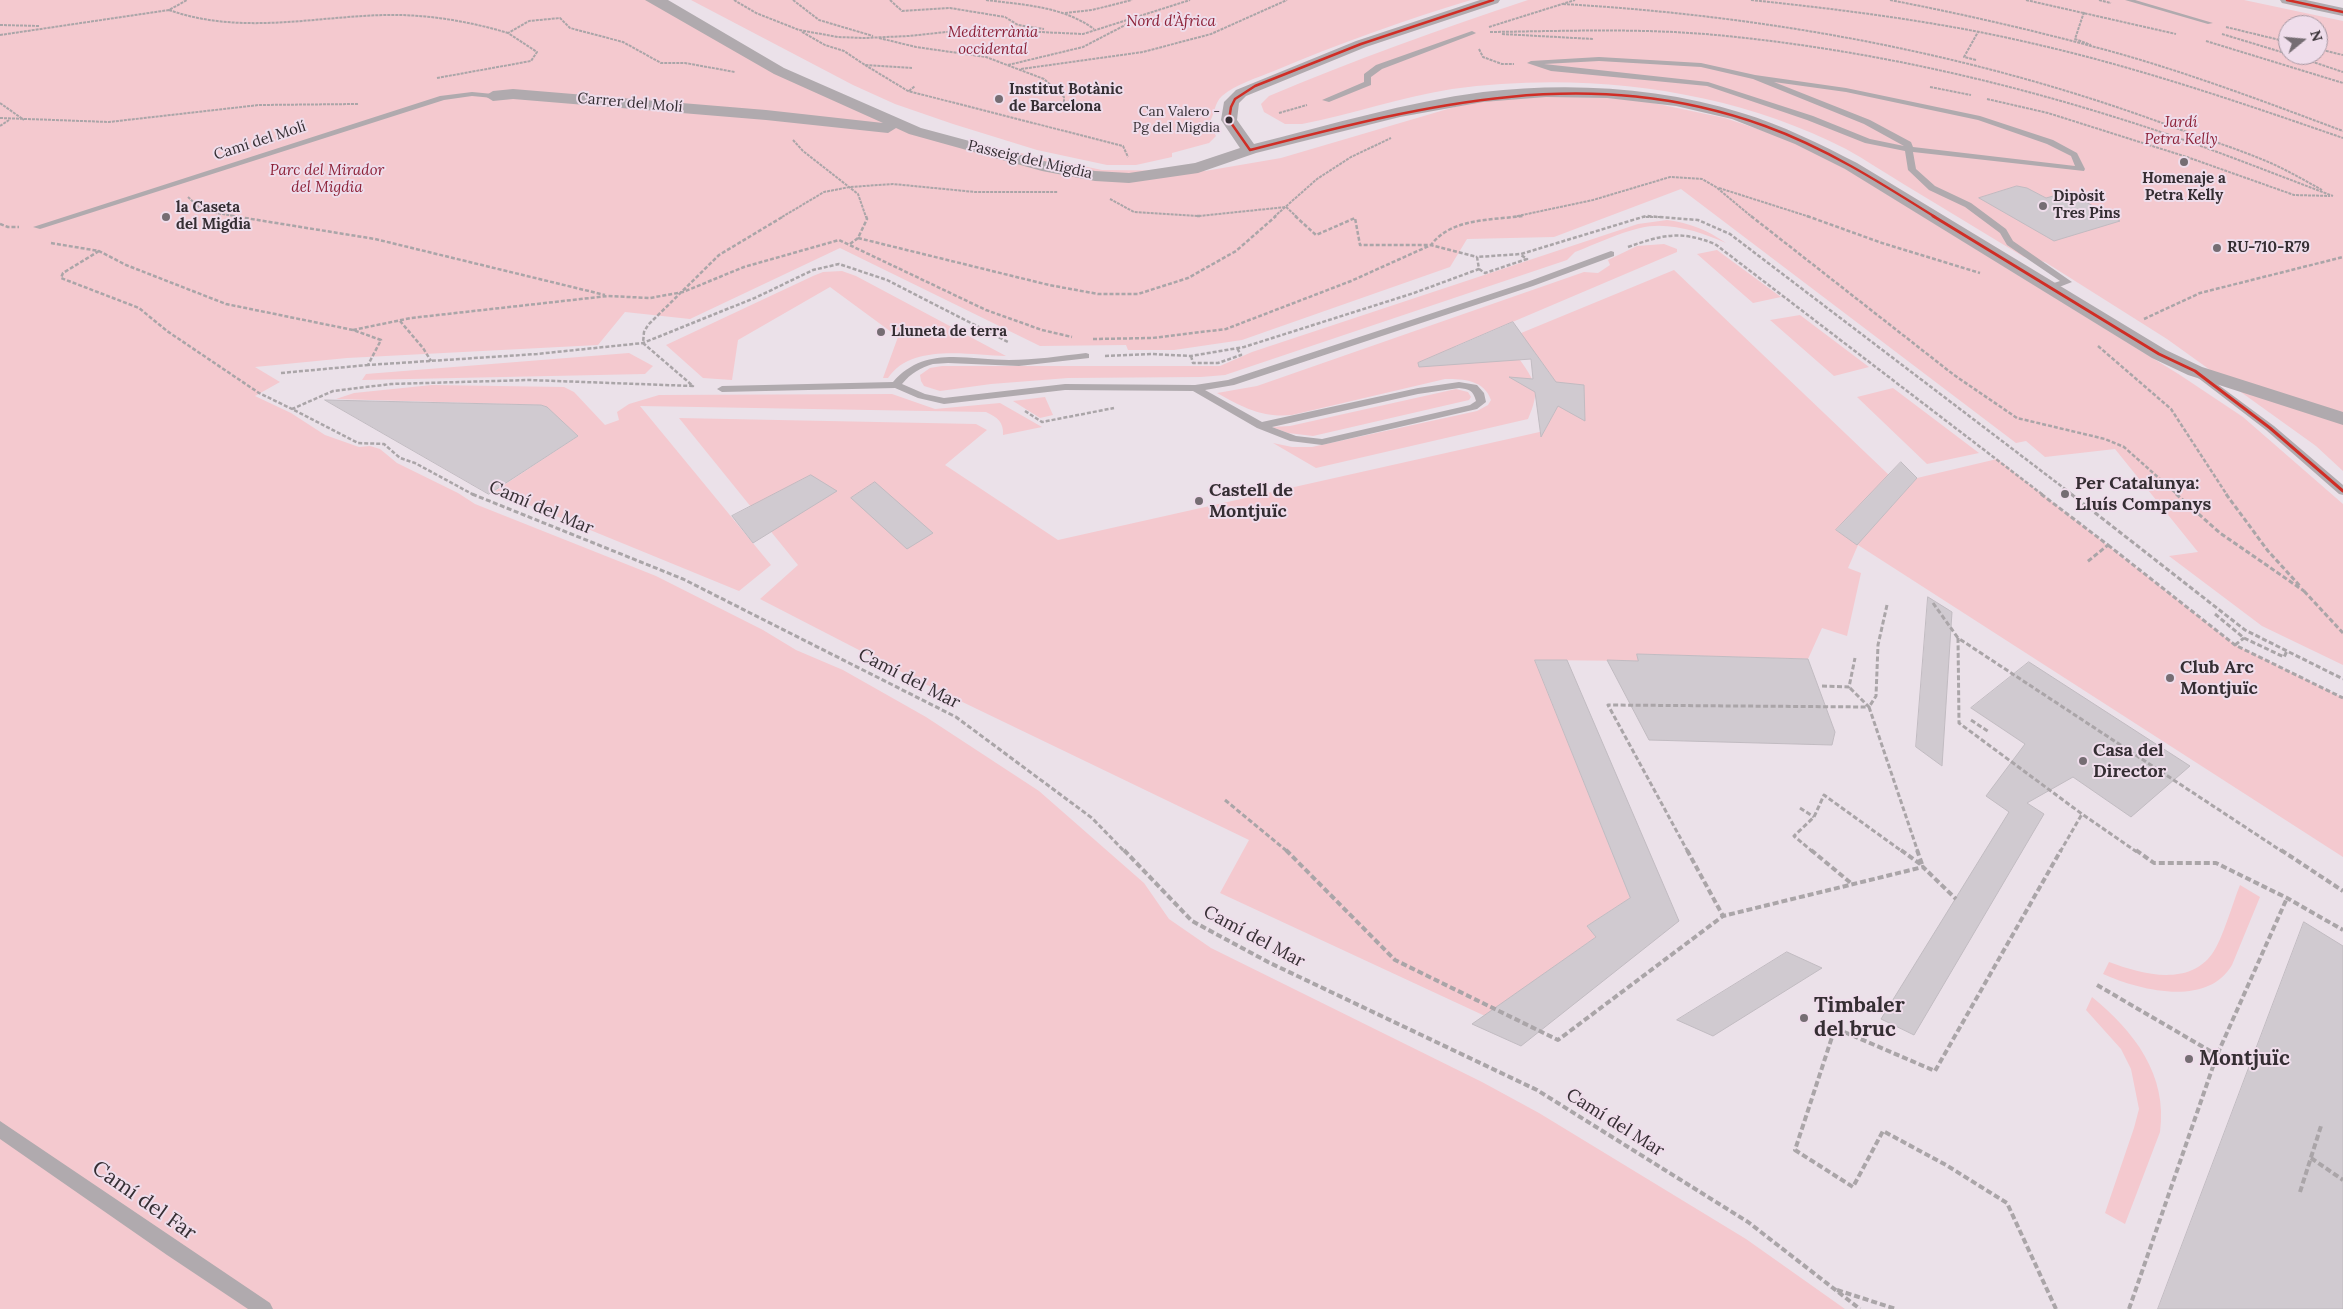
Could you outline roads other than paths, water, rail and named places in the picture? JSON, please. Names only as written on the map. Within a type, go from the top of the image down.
[{"type":"street","name":"Passeig del Migdia","points":[[652,0],[663,4],[779,71],[806,96],[846,102],[916,131],[1042,166],[1095,176],[1130,178],[1198,168],[1250,150],[1400,112],[1483,97],[1546,92],[1607,93],[1676,101],[1737,116],[1801,141],[1851,166],[2158,354],[2195,371],[2343,419]]},
{"type":"street","points":[[1250,150],[1229,120],[1232,102],[1241,93],[1361,44],[1492,0]]},
{"type":"street","points":[[2287,0],[2343,12]]},
{"type":"street","name":"Carrer del Molí","points":[[493,96],[513,94],[778,116],[916,131]]},
{"type":"street","name":"Carrer del Molí","points":[[778,116],[806,96]]},
{"type":"street","name":"Carrer del Molí","points":[[778,116],[846,102]]},
{"type":"lane","points":[[2128,0],[2210,23]]},
{"type":"lane","points":[[1326,100],[1368,83],[1367,76],[1379,68],[1472,33]]},
{"type":"lane","points":[[1598,59],[1692,65],[1754,77],[1846,90],[1980,118],[2050,142],[2074,155],[2081,169],[1907,149],[1868,141],[1810,118],[1708,84],[1552,69],[1531,63],[1598,59]]},
{"type":"lane","points":[[1754,77],[1867,122],[1908,144],[1907,149],[1912,170],[1932,188],[1968,205],[2003,230],[2010,243],[2067,282],[2051,287]]},
{"type":"lane","name":"Camí del Molí","points":[[37,227],[443,98],[472,94],[493,96]]},
{"type":"lane","points":[[722,389],[896,385],[922,396],[944,401],[1066,387],[1195,388],[1230,383],[1530,284],[1611,254]]},
{"type":"lane","points":[[896,385],[903,374],[914,366],[937,360],[1008,363],[1086,356]]},
{"type":"lane","points":[[2195,371],[2270,428],[2343,491]]},
{"type":"lane","points":[[1195,388],[1261,426],[1294,439],[1322,442],[1364,431],[1473,408],[1481,402],[1479,393],[1473,387],[1459,385],[1418,391],[1261,426]]},
{"type":"lane","name":"Camí del Far","points":[[0,1128],[173,1249],[264,1309]]},
{"type":"place","name":"Institut Botànic de Barcelona","points":[[999,99]]},
{"type":"place","name":"Can Valero - Pg del Migdia","points":[[1229,120]]},
{"type":"place","name":"Homenaje a Petra Kelly","points":[[2184,162]]},
{"type":"place","name":"Dipòsit Tres Pins","points":[[2043,206]]},
{"type":"place","name":"la Caseta del Migdia","points":[[166,217]]},
{"type":"place","name":"RU-710-R79","points":[[2217,248]]},
{"type":"place","name":"Lluneta de terra","points":[[881,332]]},
{"type":"place","name":"Per Catalunya: Lluís Companys","points":[[2065,494]]},
{"type":"place","name":"Castell de Montjuïc","points":[[1199,501]]},
{"type":"place","name":"Club Arc Montjuïc","points":[[2170,678]]},
{"type":"place","name":"Casa del Director","points":[[2083,761]]},
{"type":"place","name":"Timbaler del bruc","points":[[1804,1018]]},
{"type":"place","name":"Montjuïc","points":[[2189,1059]]},
{"type":"park label","name":"Nord d'Àfrica","points":[[1171,22]]},
{"type":"park label","name":"Mediterrània occidental","points":[[993,42]]},
{"type":"park label","name":"Jardí Petra Kelly","points":[[2181,132]]},
{"type":"park label","name":"Parc del Mirador del Migdia","points":[[327,180]]}]
